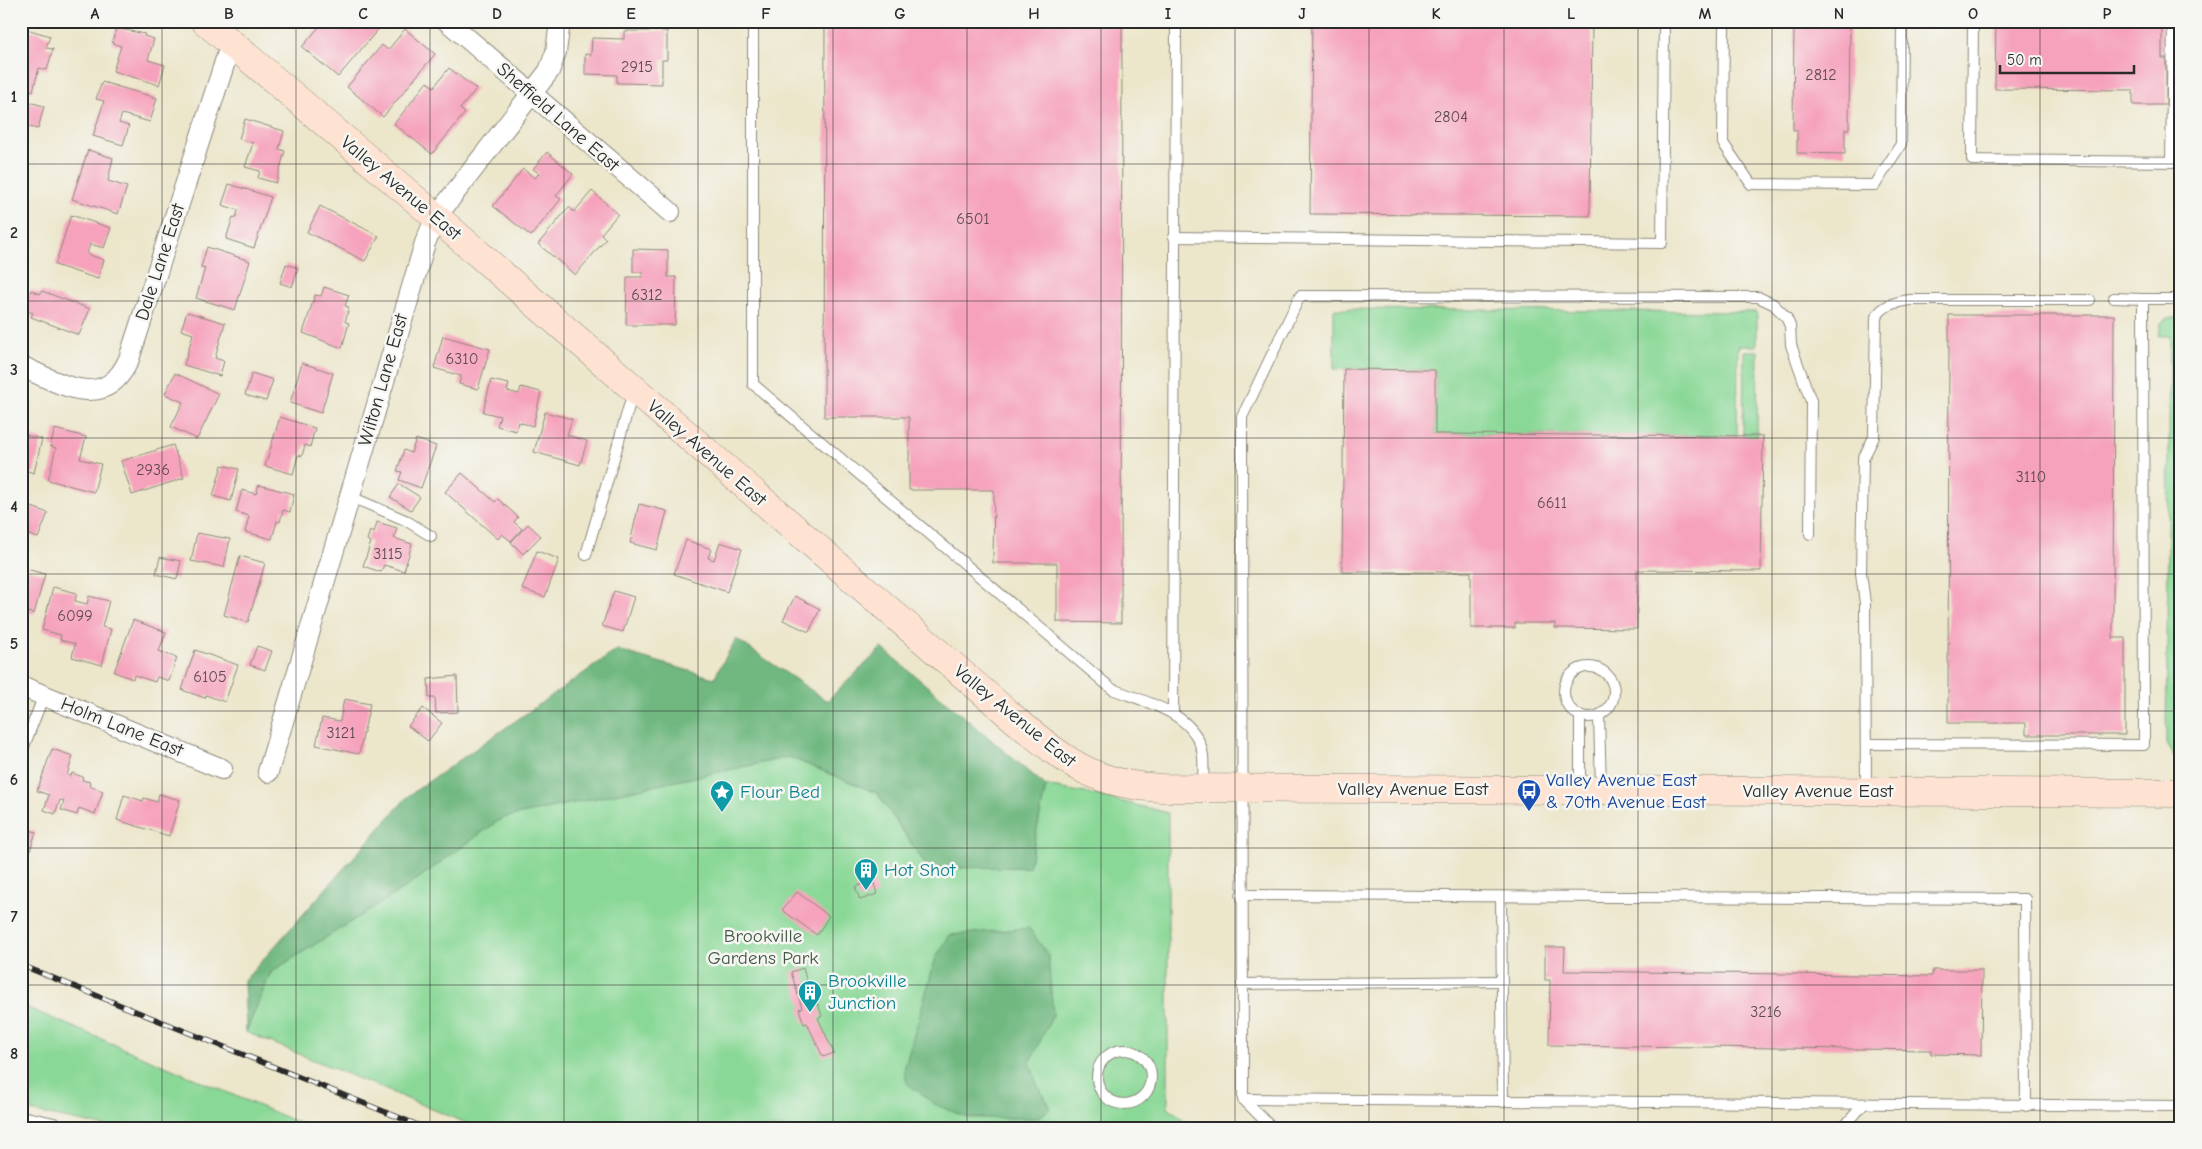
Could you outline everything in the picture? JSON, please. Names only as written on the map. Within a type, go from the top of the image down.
[{"type":"main road","name":"Valley Avenue East","points":[[221,30],[1019,724],[1082,771],[1109,781],[1137,787],[2181,793]]},
{"type":"street","name":"Sheffield Lane East","points":[[447,21],[670,212]]},
{"type":"street","name":"Wilton Lane East","points":[[268,772],[418,263],[436,218],[549,71],[555,59],[560,21]]},
{"type":"street","name":"Dale Lane East","points":[[21,366],[75,388],[88,390],[106,388],[121,374],[129,359],[221,30]]},
{"type":"street","name":"Holm Lane East","points":[[21,686],[222,769]]},
{"type":"street","points":[[21,1121],[53,1128]]},
{"type":"lane","points":[[753,21],[753,384],[1112,689],[1173,714],[1194,732],[1203,754],[1203,788]]},
{"type":"lane","points":[[1173,714],[1176,21]]},
{"type":"lane","points":[[1174,237],[1662,243],[1664,21]]},
{"type":"lane","points":[[1724,21],[1723,143],[1751,184],[1875,184],[1901,144],[1902,21]]},
{"type":"lane","points":[[1973,21],[1972,160],[2176,162],[2173,21]]},
{"type":"lane","points":[[1272,1128],[1242,1099],[1242,417],[1300,296],[1758,297],[1765,300],[1782,311],[1786,317],[1790,326],[1791,345],[1811,402],[1810,534]]},
{"type":"lane","points":[[2114,298],[2181,300]]},
{"type":"lane","points":[[1866,744],[2144,745],[2143,299]]},
{"type":"lane","points":[[1866,792],[1865,603],[1861,573],[1863,459],[1874,437],[1876,317],[1881,309],[1891,303],[1910,300],[2090,300]]},
{"type":"lane","points":[[586,556],[596,527],[634,389]]},
{"type":"lane","points":[[349,496],[405,520],[431,536]]},
{"type":"lane","points":[[1585,668],[1601,670],[1612,682],[1614,697],[1606,711],[1599,715],[1580,715],[1568,705],[1565,689],[1571,675],[1585,668]]},
{"type":"lane","points":[[21,754],[44,695]]},
{"type":"lane","points":[[1580,715],[1590,790]]},
{"type":"lane","points":[[1590,790],[1599,715]]},
{"type":"lane","points":[[1241,895],[2025,899],[2026,1106]]},
{"type":"lane","points":[[1501,896],[1503,1102]]},
{"type":"lane","points":[[1242,984],[1502,981]]},
{"type":"lane","points":[[1127,1050],[1136,1052],[1148,1064],[1151,1072],[1148,1089],[1143,1096],[1128,1104],[1110,1100],[1099,1086],[1099,1068],[1110,1054],[1127,1050]]},
{"type":"lane","points":[[1242,1099],[2181,1106]]},
{"type":"lane","points":[[1843,1128],[1863,1104]]},
{"type":"green space","points":[[1334,309],[1757,312],[1757,346],[1738,346],[1737,436],[1435,434],[1435,370],[1334,369]]},
{"type":"green space","points":[[2168,318],[2181,318],[2181,758],[2174,757],[2166,743],[2170,336],[2159,336],[2161,323]]},
{"type":"green space","points":[[1744,351],[1758,351],[1757,436],[1743,436]]},
{"type":"green space","points":[[736,639],[827,701],[882,648],[1046,786],[1029,867],[928,868],[877,793],[789,757],[502,818],[409,885],[271,972],[246,1032],[244,981],[408,796],[617,650],[714,678]]},
{"type":"green space","name":"Brookville Gardens Park","points":[[789,757],[877,793],[928,868],[1029,867],[1046,786],[1091,794],[1168,813],[1168,1107],[1194,1128],[478,1128],[246,1032],[271,972],[409,885],[502,818]]},
{"type":"green space","points":[[1029,928],[1048,955],[1053,1015],[1030,1062],[1037,1084],[1051,1108],[1038,1118],[969,1118],[936,1105],[907,1083],[904,1070],[936,957],[950,935]]},
{"type":"green space","points":[[21,1005],[311,1128],[112,1128],[21,1109]]},
{"type":"building","points":[[324,21],[385,21],[338,77],[302,47]]},
{"type":"building","points":[[623,21],[665,21],[665,24],[623,23]]},
{"type":"building","points":[[825,21],[1122,21],[1121,623],[1057,622],[1057,563],[993,563],[994,490],[909,490],[909,417],[824,417]]},
{"type":"building","points":[[1312,21],[1592,21],[1590,216],[1310,214]]},
{"type":"building","points":[[1794,21],[1850,21],[1849,129],[1845,129],[1845,154],[1797,153],[1797,130],[1793,130]]},
{"type":"building","points":[[1996,21],[2162,21],[2162,58],[2166,58],[2166,105],[2133,105],[2133,90],[1995,89]]},
{"type":"building","points":[[23,28],[50,36],[46,48],[53,49],[47,70],[39,68],[33,91],[21,88]]},
{"type":"building","points":[[116,28],[145,34],[144,36],[154,39],[148,60],[165,65],[159,85],[113,71],[121,46],[112,43]]},
{"type":"building","points":[[405,29],[435,54],[383,117],[347,87],[382,45],[388,50]]},
{"type":"building","points":[[624,31],[667,31],[667,60],[662,60],[662,84],[617,83],[617,75],[585,74],[585,54],[591,55],[592,38],[624,39]]},
{"type":"building","points":[[449,68],[476,89],[460,109],[465,113],[432,154],[394,124],[427,82],[434,87]]},
{"type":"building","points":[[102,82],[157,98],[150,122],[122,114],[119,123],[129,126],[123,145],[93,136],[104,101],[96,99]]},
{"type":"building","points":[[21,100],[44,106],[38,129],[21,125]]},
{"type":"building","points":[[245,119],[284,131],[279,149],[285,151],[276,183],[258,178],[260,171],[245,167],[253,143],[239,139]]},
{"type":"building","points":[[88,150],[113,158],[108,181],[127,187],[118,214],[72,199]]},
{"type":"building","points":[[547,152],[573,174],[556,196],[561,199],[531,236],[493,206],[523,169],[535,178],[539,173],[533,169]]},
{"type":"building","points":[[229,184],[271,197],[254,248],[226,239],[233,217],[236,218],[238,210],[222,205]]},
{"type":"building","points":[[592,191],[618,214],[601,234],[606,239],[575,275],[538,244],[569,207],[574,212]]},
{"type":"building","points":[[320,206],[379,236],[365,261],[307,232]]},
{"type":"building","points":[[71,215],[111,228],[104,248],[90,244],[87,254],[104,260],[98,279],[55,265]]},
{"type":"building","points":[[207,247],[250,261],[235,310],[196,298],[205,268],[201,267]]},
{"type":"building","points":[[633,249],[668,250],[668,277],[676,277],[675,325],[626,325],[627,277],[642,277],[642,272],[633,272]]},
{"type":"building","points":[[286,264],[298,268],[292,287],[280,283]]},
{"type":"building","points":[[324,287],[349,295],[345,306],[349,307],[345,322],[349,323],[342,348],[303,333],[315,295],[321,296]]},
{"type":"building","points":[[31,290],[40,294],[42,291],[90,309],[79,335],[31,317],[33,313],[24,310]]},
{"type":"building","points":[[187,312],[225,323],[215,358],[224,361],[220,376],[184,365],[193,334],[181,330]]},
{"type":"building","points":[[1949,315],[2114,315],[2113,638],[2125,638],[2125,735],[2026,735],[2026,723],[1948,723]]},
{"type":"building","points":[[443,336],[490,349],[478,389],[459,384],[461,376],[434,368]]},
{"type":"building","points":[[302,363],[333,373],[321,413],[290,403]]},
{"type":"building","points":[[1344,369],[1435,370],[1435,434],[1763,436],[1761,571],[1637,570],[1637,629],[1555,628],[1555,623],[1515,623],[1515,628],[1471,628],[1471,572],[1342,572]]},
{"type":"building","points":[[175,373],[219,394],[197,439],[171,427],[183,402],[165,394]]},
{"type":"building","points":[[252,373],[273,380],[266,401],[245,395]]},
{"type":"building","points":[[491,380],[509,384],[507,391],[519,394],[521,387],[541,392],[533,426],[518,422],[516,431],[497,426],[500,416],[483,412]]},
{"type":"building","points":[[545,412],[572,419],[567,435],[587,441],[580,465],[534,452]]},
{"type":"building","points":[[280,417],[315,428],[310,447],[305,445],[302,456],[298,455],[293,474],[265,466]]},
{"type":"building","points":[[55,429],[86,437],[80,459],[101,464],[94,492],[48,480],[56,448],[50,446]]},
{"type":"building","points":[[21,434],[42,439],[34,473],[21,469]]},
{"type":"building","points":[[416,439],[436,446],[421,488],[399,480],[402,472],[397,471],[404,450],[411,453]]},
{"type":"building","points":[[173,445],[184,478],[132,495],[121,461]]},
{"type":"building","points":[[222,465],[239,469],[231,501],[213,496]]},
{"type":"building","points":[[462,473],[495,502],[498,499],[518,517],[514,522],[522,529],[511,541],[502,534],[498,539],[445,492]]},
{"type":"building","points":[[399,484],[420,497],[411,510],[390,497]]},
{"type":"building","points":[[259,485],[294,494],[290,512],[283,510],[280,522],[277,521],[272,539],[245,532],[249,516],[236,512],[242,490],[256,494]]},
{"type":"building","points":[[21,503],[48,513],[38,538],[21,532]]},
{"type":"building","points":[[639,504],[667,511],[657,550],[630,543]]},
{"type":"building","points":[[377,522],[397,528],[394,538],[412,544],[404,571],[384,565],[381,572],[363,566],[371,542],[367,540],[370,531],[374,533]]},
{"type":"building","points":[[528,524],[541,536],[523,554],[511,542]]},
{"type":"building","points":[[197,533],[230,539],[224,567],[191,561]]},
{"type":"building","points":[[686,540],[711,549],[708,558],[714,560],[720,542],[742,549],[727,592],[674,574]]},
{"type":"building","points":[[537,551],[559,559],[545,597],[522,589]]},
{"type":"building","points":[[21,556],[25,557],[22,568],[45,574],[34,614],[21,610]]},
{"type":"building","points":[[240,556],[265,563],[248,622],[224,615]]},
{"type":"building","points":[[160,557],[181,561],[177,579],[156,574]]},
{"type":"building","points":[[53,587],[77,593],[75,601],[87,604],[89,596],[109,601],[102,627],[111,629],[102,665],[72,657],[75,644],[60,640],[61,635],[42,630]]},
{"type":"building","points":[[614,591],[634,597],[623,632],[602,626]]},
{"type":"building","points":[[795,596],[820,609],[809,632],[783,620]]},
{"type":"building","points":[[133,620],[166,632],[159,651],[177,658],[169,681],[157,677],[155,682],[134,675],[133,679],[114,672]]},
{"type":"building","points":[[257,646],[272,651],[265,670],[250,665]]},
{"type":"building","points":[[195,650],[238,665],[225,702],[206,695],[205,698],[182,690]]},
{"type":"building","points":[[457,676],[458,712],[436,713],[435,698],[429,698],[428,679]]},
{"type":"building","points":[[344,699],[370,704],[359,754],[316,745],[322,718],[340,721]]},
{"type":"building","points":[[423,708],[442,723],[428,741],[408,726]]},
{"type":"building","points":[[52,749],[73,756],[67,775],[71,776],[72,773],[83,777],[82,780],[90,782],[89,786],[103,791],[95,814],[79,808],[77,815],[61,810],[64,801],[60,800],[55,814],[44,810],[49,795],[37,791]]},
{"type":"building","points":[[159,794],[180,800],[169,836],[117,820],[124,795],[143,801],[144,798],[157,802]]},
{"type":"building","points":[[21,804],[30,807],[23,828],[36,832],[27,860],[21,858]]},
{"type":"building","name":"Hot Shot","points":[[873,880],[877,894],[860,900],[855,887]]},
{"type":"building","points":[[797,892],[829,916],[817,935],[782,910]]},
{"type":"building","points":[[1545,947],[1565,947],[1564,971],[1932,976],[1933,970],[1982,970],[1981,1055],[1931,1054],[1931,1050],[1549,1045],[1550,980],[1545,980]]},
{"type":"building","name":"Brookville Junction","points":[[803,968],[813,1005],[818,1004],[822,1016],[818,1018],[834,1053],[823,1057],[807,1023],[804,1024],[799,1009],[802,1008],[791,972]]},
{"type":"railway","points":[[21,965],[425,1128]]},
{"type":"place","name":"Valley Avenue East & 70th Avenue East","points":[[1529,812]]},
{"type":"place","name":"Flour Bed","points":[[722,813]]},
{"type":"place","name":"Hot Shot","points":[[866,891]]},
{"type":"place","name":"Brookville Junction","points":[[810,1013]]}]
